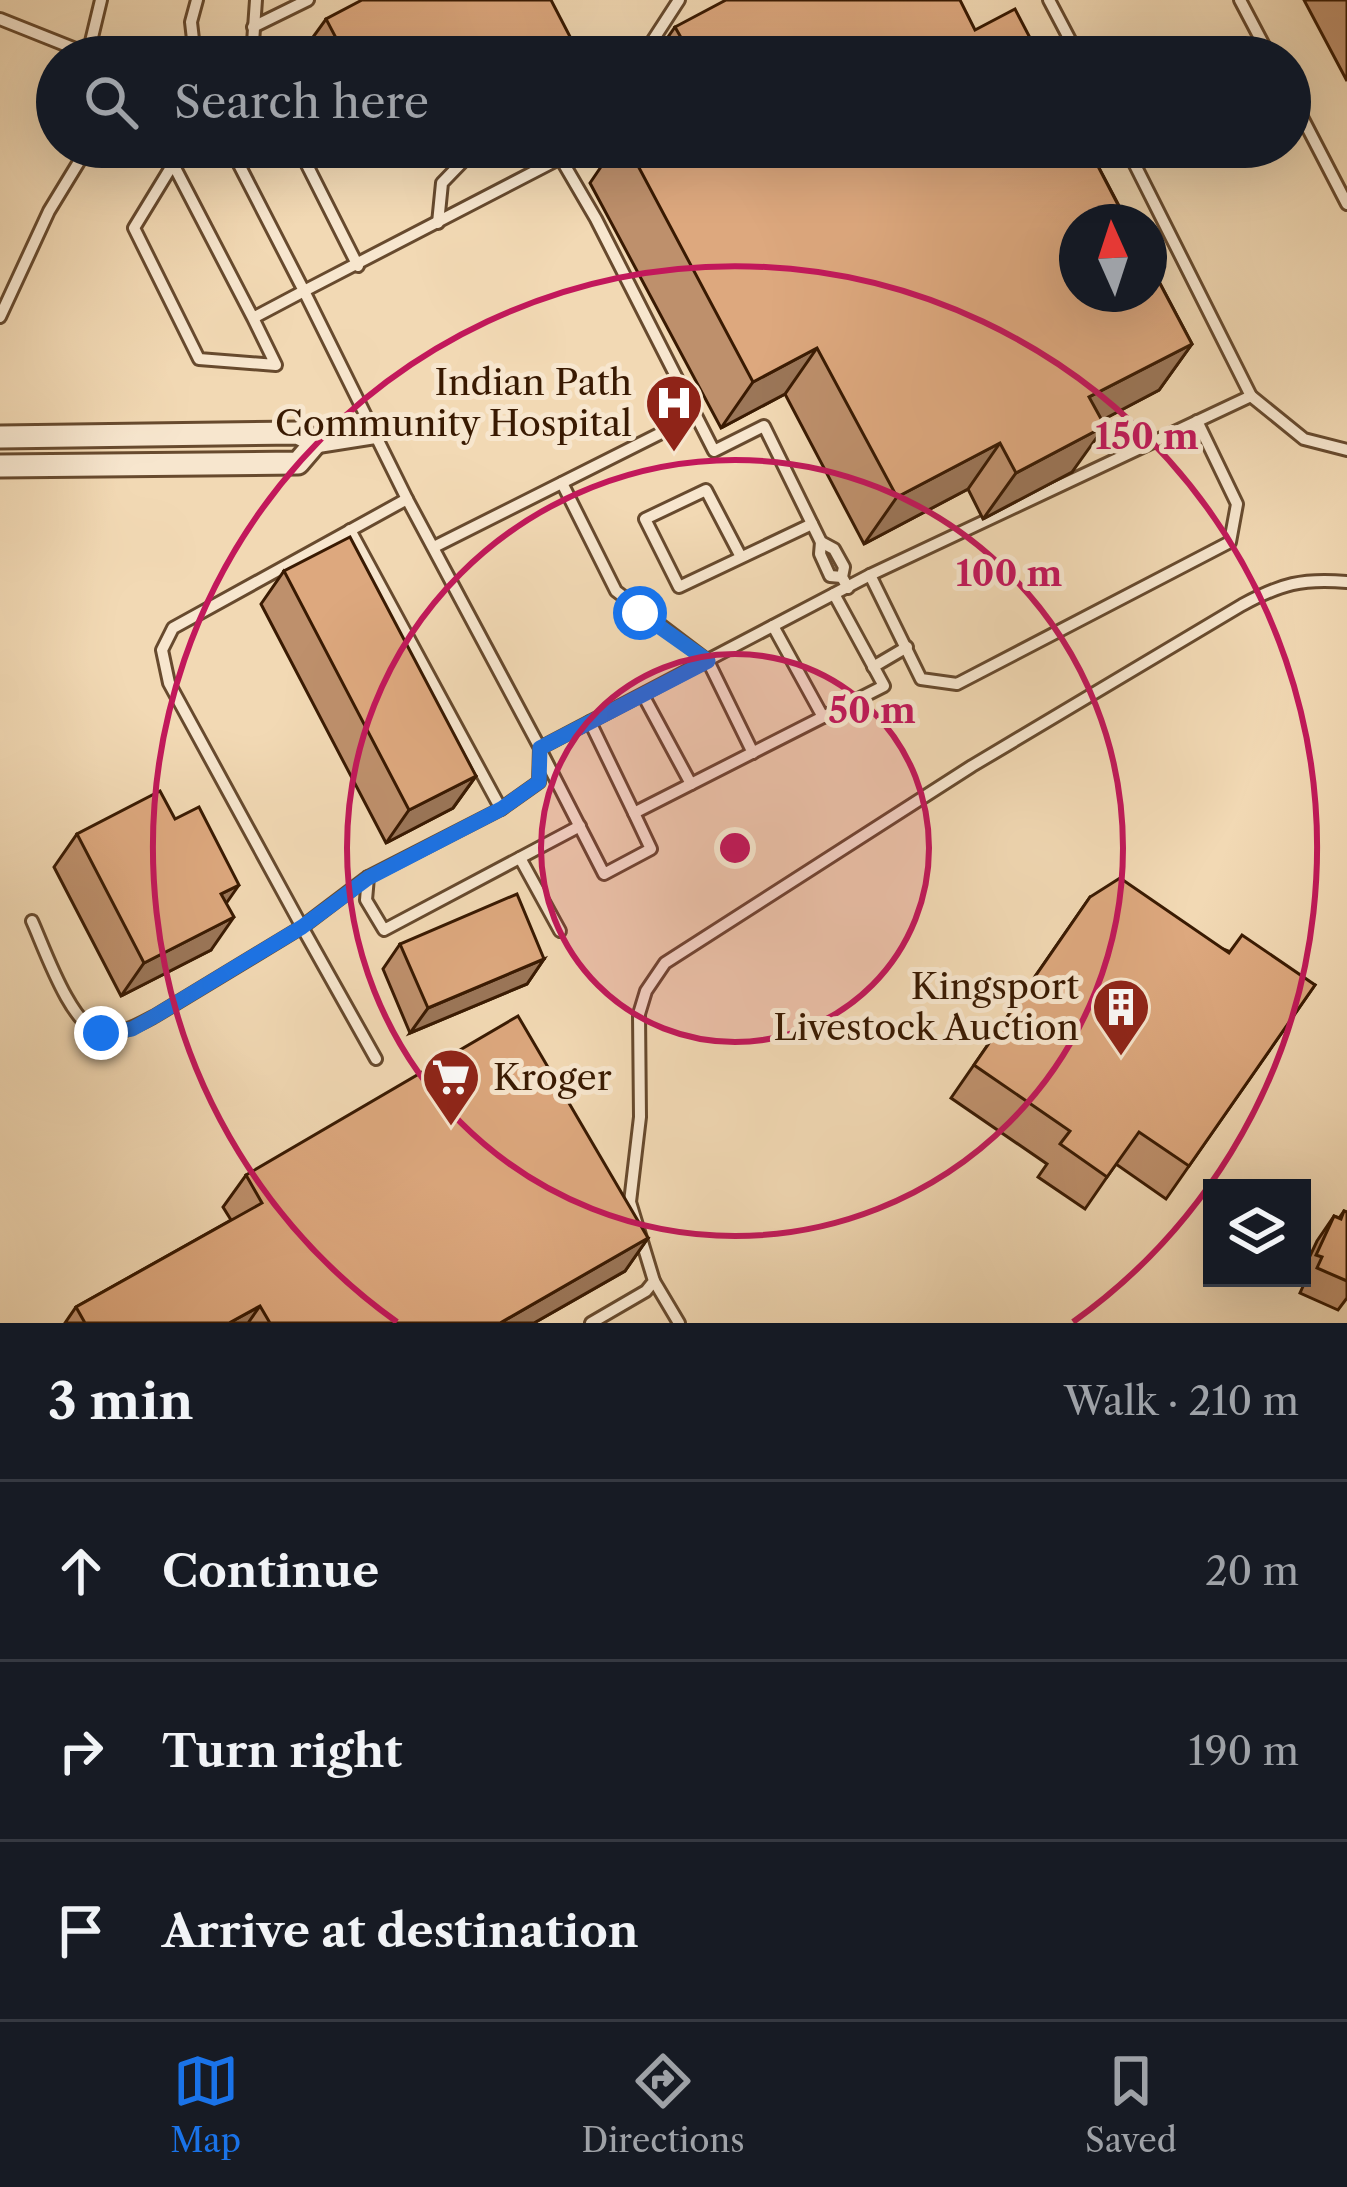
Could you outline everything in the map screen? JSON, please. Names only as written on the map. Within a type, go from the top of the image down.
[{"type":"street","points":[[0,437],[298,433],[316,442],[373,433]]},
{"type":"street","points":[[0,466],[298,463],[316,442]]},
{"type":"lane","points":[[93,36],[101,0]]},
{"type":"lane","points":[[193,36],[197,0]]},
{"type":"lane","points":[[253,36],[256,0]]},
{"type":"lane","points":[[253,26],[308,0]]},
{"type":"lane","points":[[655,36],[680,0]]},
{"type":"lane","points":[[1049,0],[1068,36]]},
{"type":"lane","points":[[1240,0],[1259,36]]},
{"type":"lane","points":[[0,19],[41,36]]},
{"type":"lane","points":[[1311,135],[1347,204]]},
{"type":"lane","points":[[0,317],[49,211],[75,168]]},
{"type":"lane","points":[[170,168],[134,228],[199,359],[276,365],[174,168]]},
{"type":"lane","points":[[241,168],[373,433],[604,874],[651,849],[590,722]]},
{"type":"lane","points":[[309,168],[358,266]]},
{"type":"lane","points":[[438,223],[442,183],[456,168]]},
{"type":"lane","points":[[253,318],[544,168]]},
{"type":"lane","points":[[566,168],[713,451],[764,426],[821,542],[834,549],[844,567],[845,582]]},
{"type":"lane","points":[[1137,168],[1251,396],[1304,439],[1347,450]]},
{"type":"lane","points":[[540,748],[834,594],[845,582],[870,575],[1251,396]]},
{"type":"lane","points":[[434,548],[695,416]]},
{"type":"lane","points":[[870,575],[921,679],[957,684],[1230,542],[1237,504],[1197,421]]},
{"type":"lane","points":[[562,483],[616,591],[708,661],[753,752]]},
{"type":"lane","points":[[741,557],[706,490],[645,519],[679,587],[812,524]]},
{"type":"lane","points":[[376,1059],[169,683],[162,650],[172,628],[407,499]]},
{"type":"lane","points":[[350,530],[501,809]]},
{"type":"lane","points":[[679,1323],[654,1281],[630,1202],[640,1117],[639,1014],[646,991],[665,964],[972,766],[1242,605],[1278,585],[1316,579],[1347,582]]},
{"type":"lane","points":[[634,813],[884,686],[834,594]]},
{"type":"lane","points":[[773,626],[823,717]]},
{"type":"lane","points":[[873,667],[907,647]]},
{"type":"lane","points":[[643,694],[691,784]]},
{"type":"lane","points":[[32,921],[72,1007],[87,1025],[101,1033],[132,1029],[302,927],[368,878],[501,809],[539,782],[540,748]]},
{"type":"lane","points":[[368,878],[366,900],[384,929],[580,826]]},
{"type":"lane","points":[[520,858],[560,931]]},
{"type":"lane","points":[[591,1323],[646,1291],[654,1281]]},
{"type":"building","points":[[362,0],[551,0],[570,36],[335,36],[326,19]]},
{"type":"building","points":[[726,0],[960,0],[975,30],[1015,9],[1029,36],[680,36],[675,27]]},
{"type":"building","points":[[639,168],[1099,168],[1118,204],[1059,204],[1059,312],[1167,312],[1167,297],[1192,344],[1089,397],[1105,426],[1016,473],[1000,443],[897,497],[817,348],[753,382]]},
{"type":"building","points":[[350,537],[476,776],[409,810],[284,571]]},
{"type":"building","points":[[160,791],[175,819],[199,807],[239,885],[221,894],[234,917],[144,963],[77,834]]},
{"type":"building","name":"Kingsport Livestock Auction","points":[[1120,878],[1229,953],[1242,935],[1315,985],[1189,1166],[1139,1132],[1107,1177],[1060,1144],[1070,1131],[974,1065],[1090,897]]},
{"type":"building","points":[[517,894],[544,959],[428,1008],[400,944]]},
{"type":"building","name":"Kroger","points":[[518,1016],[648,1238],[500,1323],[270,1323],[260,1306],[229,1323],[85,1323],[76,1307],[262,1203],[246,1175]]},
{"type":"building","points":[[1344,1211],[1347,1281],[1317,1268],[1322,1257],[1316,1255],[1334,1216],[1341,1219]]},
{"type":"place","name":"Indian Path Community Hospital","points":[[674,454]]},
{"type":"place","name":"Kingsport Livestock Auction","points":[[1121,1058]]},
{"type":"place","name":"Kroger","points":[[451,1128]]},
{"type":"route","points":[[101,1033],[132,1029],[302,927],[368,878],[501,809],[539,782],[540,748],[708,661],[640,613]]}]
